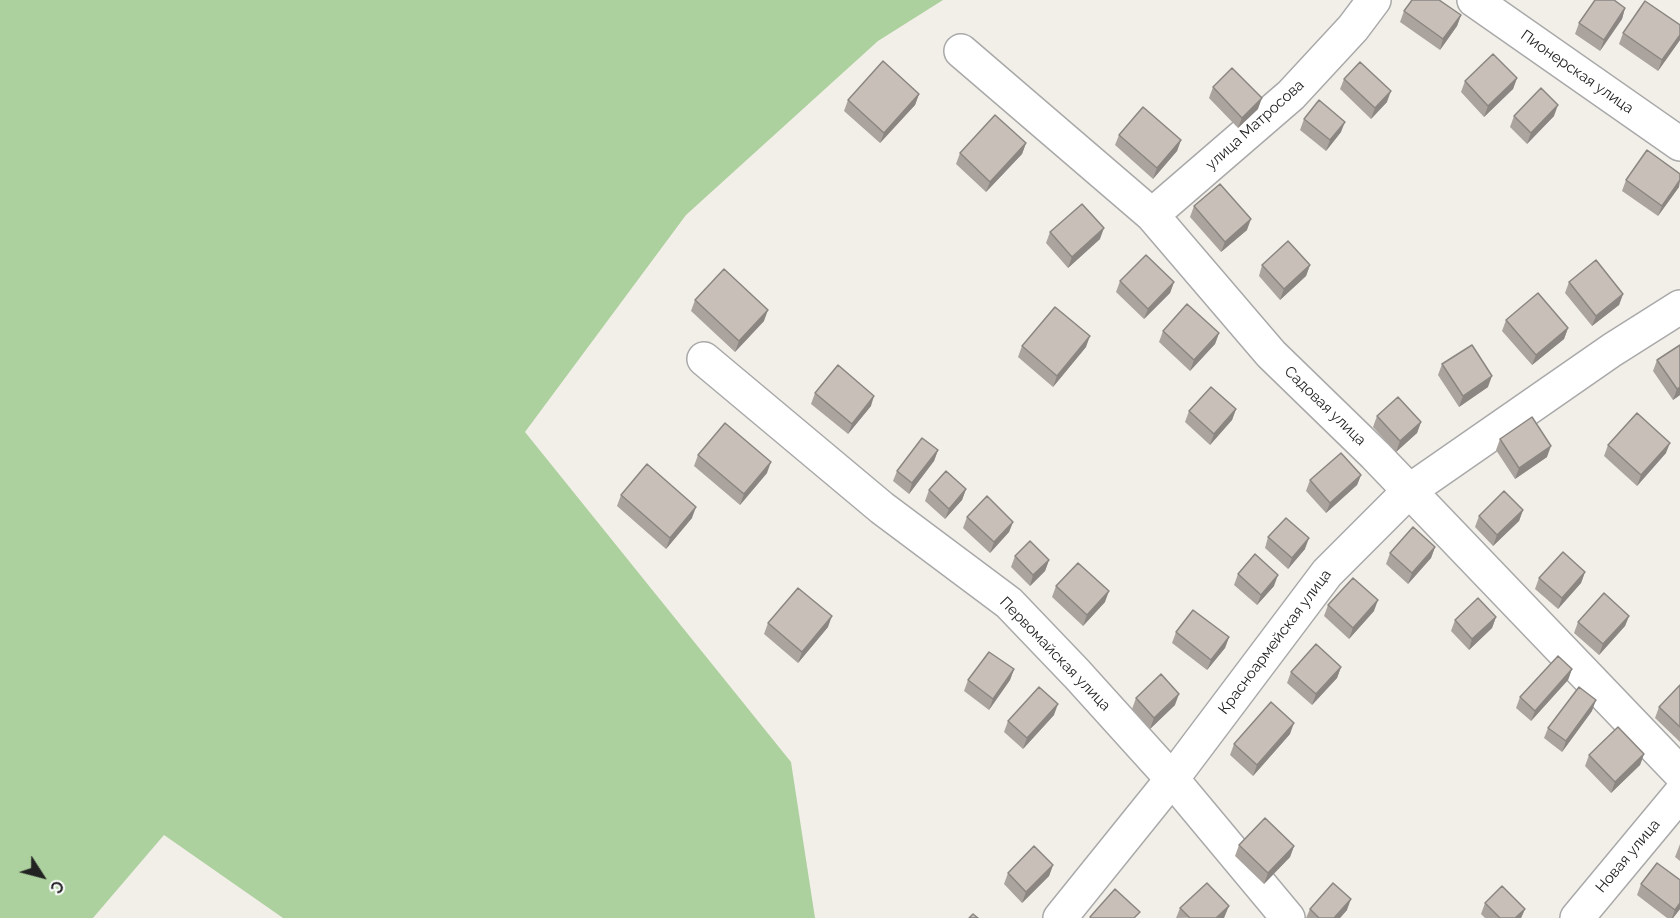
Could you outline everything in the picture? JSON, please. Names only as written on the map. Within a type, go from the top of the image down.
[{"type":"street","name":"улица Матросова","points":[[1152,214],[1291,96],[1353,28],[1374,0]]},
{"type":"street","name":"Пионерская улица","points":[[1474,0],[1680,144]]},
{"type":"street","name":"Садовая улица","points":[[961,51],[1152,214],[1271,354],[1375,454],[1680,773]]},
{"type":"street","name":"Красноармейская улица","points":[[1060,918],[1172,779],[1327,573],[1409,491],[1612,350],[1680,307]]},
{"type":"street","name":"Первомайская улица","points":[[704,360],[882,508],[1009,603],[1172,779],[1288,918]]},
{"type":"street","name":"Новая улица","points":[[1577,918],[1680,794]]},
{"type":"green space","points":[[0,0],[943,0],[878,41],[686,215],[525,432],[791,762],[815,918],[283,918],[164,835],[93,918],[0,918]]},
{"type":"building","points":[[1412,0],[1439,0],[1461,15],[1443,39],[1404,11]]},
{"type":"building","points":[[1595,0],[1614,0],[1625,8],[1604,40],[1579,23]]},
{"type":"building","points":[[1645,1],[1680,25],[1680,35],[1662,60],[1623,33]]},
{"type":"building","points":[[1493,54],[1517,78],[1488,106],[1465,81]]},
{"type":"building","points":[[883,61],[919,94],[884,133],[848,100]]},
{"type":"building","points":[[1360,62],[1391,91],[1375,108],[1344,79]]},
{"type":"building","points":[[1232,68],[1262,98],[1242,118],[1213,87]]},
{"type":"building","points":[[1541,88],[1558,105],[1531,133],[1514,116]]},
{"type":"building","points":[[1319,100],[1345,122],[1330,140],[1304,119]]},
{"type":"building","points":[[1143,107],[1181,140],[1157,168],[1119,135]]},
{"type":"building","points":[[995,115],[1026,143],[990,182],[960,153]]},
{"type":"building","points":[[1647,150],[1680,174],[1680,180],[1662,206],[1626,180]]},
{"type":"building","points":[[1220,184],[1251,219],[1225,242],[1194,206]]},
{"type":"building","points":[[1082,204],[1104,228],[1072,257],[1050,232]]},
{"type":"building","points":[[1288,241],[1310,265],[1284,289],[1262,265]]},
{"type":"building","points":[[1146,255],[1174,282],[1148,309],[1120,281]]},
{"type":"building","points":[[1596,260],[1623,294],[1596,316],[1569,282]]},
{"type":"building","points":[[724,269],[768,310],[739,341],[695,300]]},
{"type":"building","points":[[1538,293],[1568,328],[1536,355],[1506,320]]},
{"type":"building","points":[[1187,304],[1219,333],[1194,360],[1163,331]]},
{"type":"building","points":[[1055,307],[1090,336],[1057,376],[1022,346]]},
{"type":"building","points":[[1472,345],[1492,376],[1463,396],[1442,364]]},
{"type":"building","points":[[1680,345],[1680,387],[1677,389],[1657,360]]},
{"type":"building","points":[[838,365],[874,396],[852,424],[815,393]]},
{"type":"building","points":[[1211,387],[1236,409],[1214,434],[1189,411]]},
{"type":"building","points":[[1398,397],[1421,422],[1400,441],[1377,416]]},
{"type":"building","points":[[1637,413],[1670,443],[1641,475],[1608,445]]},
{"type":"building","points":[[1532,417],[1551,446],[1519,468],[1500,439]]},
{"type":"building","points":[[725,423],[771,462],[744,494],[698,455]]},
{"type":"building","points":[[922,438],[938,450],[912,483],[897,471]]},
{"type":"building","points":[[1341,453],[1361,475],[1330,503],[1310,480]]},
{"type":"building","points":[[647,464],[696,507],[670,538],[621,495]]},
{"type":"building","points":[[946,471],[966,489],[949,509],[929,490]]},
{"type":"building","points":[[1504,491],[1523,510],[1497,535],[1479,516]]},
{"type":"building","points":[[987,496],[1013,522],[994,542],[967,517]]},
{"type":"building","points":[[1286,518],[1309,538],[1292,558],[1268,537]]},
{"type":"building","points":[[1413,527],[1435,547],[1412,573],[1390,553]]},
{"type":"building","points":[[1030,541],[1049,560],[1033,575],[1015,556]]},
{"type":"building","points":[[1563,552],[1585,572],[1562,598],[1539,578]]},
{"type":"building","points":[[1255,554],[1278,575],[1261,595],[1238,574]]},
{"type":"building","points":[[1078,563],[1109,591],[1087,615],[1056,586]]},
{"type":"building","points":[[1353,578],[1378,600],[1353,628],[1328,605]]},
{"type":"building","points":[[798,588],[832,616],[802,652],[768,623]]},
{"type":"building","points":[[1604,593],[1629,616],[1603,644],[1578,622]]},
{"type":"building","points":[[1478,598],[1496,617],[1472,639],[1455,620]]},
{"type":"building","points":[[1193,610],[1229,637],[1211,660],[1176,632]]},
{"type":"building","points":[[1316,644],[1341,667],[1316,694],[1291,672]]},
{"type":"building","points":[[989,652],[1014,669],[993,699],[968,680]]},
{"type":"building","points":[[1558,656],[1572,669],[1535,711],[1520,697]]},
{"type":"building","points":[[1161,674],[1179,694],[1154,718],[1136,698]]},
{"type":"building","points":[[1680,685],[1680,727],[1659,707]]},
{"type":"building","points":[[1039,687],[1058,704],[1027,738],[1008,721]]},
{"type":"building","points":[[1579,687],[1596,700],[1566,741],[1548,728]]},
{"type":"building","points":[[1271,702],[1294,723],[1257,765],[1234,744]]},
{"type":"building","points":[[1618,727],[1644,754],[1615,782],[1589,755]]},
{"type":"building","points":[[1265,818],[1294,846],[1268,873],[1239,845]]},
{"type":"building","points":[[1034,846],[1053,865],[1026,892],[1008,873]]},
{"type":"building","points":[[1657,863],[1680,880],[1680,903],[1675,910],[1641,884]]},
{"type":"building","points":[[1207,883],[1229,906],[1216,918],[1190,918],[1180,908]]},
{"type":"building","points":[[1333,883],[1351,899],[1334,918],[1319,918],[1310,909]]},
{"type":"building","points":[[1502,886],[1525,909],[1515,918],[1500,918],[1485,903]]},
{"type":"building","points":[[1115,889],[1140,912],[1134,918],[1091,918],[1090,917]]}]
